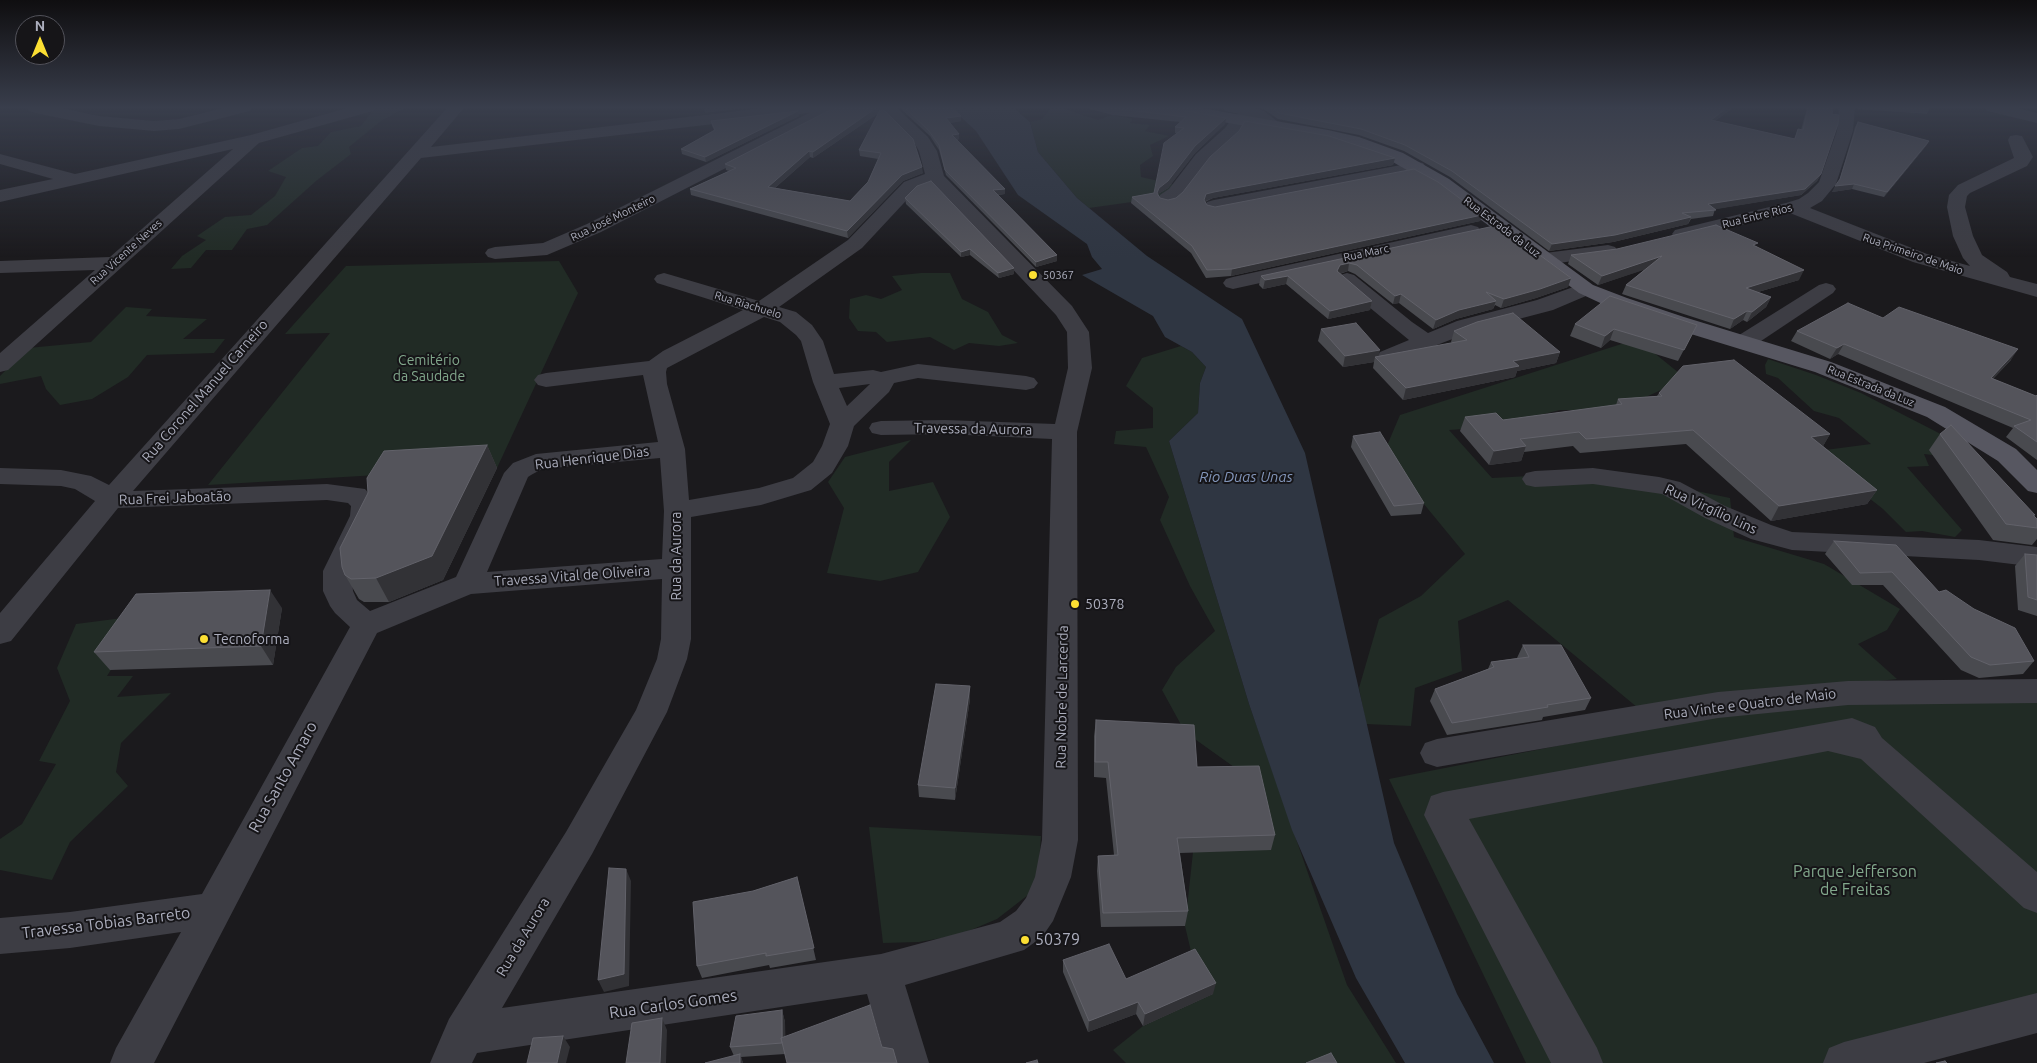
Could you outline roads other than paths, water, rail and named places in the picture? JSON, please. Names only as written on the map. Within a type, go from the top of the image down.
[{"type":"main road","name":"Rua Estrada da Luz","points":[[1398,158],[1443,183],[1586,289],[1619,303],[1823,366],[1936,412],[2007,455],[2037,485]]},
{"type":"street","points":[[0,196],[171,158]]},
{"type":"street","name":"Rua Vicente Neves","points":[[0,365],[233,158]]},
{"type":"street","name":"Rua Coronel Manuel Carneiro","points":[[0,632],[110,500],[412,158]]},
{"type":"street","name":"Rua José Monteiro","points":[[495,252],[547,249],[594,228],[733,158]]},
{"type":"street","name":"Rua Nobre de Larcerda","points":[[881,973],[1010,938],[1029,924],[1040,909],[1053,877],[1060,840],[1065,432],[1080,368],[1078,332],[1064,311],[935,177],[930,158]]},
{"type":"street","points":[[1167,199],[1176,193],[1202,158]]},
{"type":"street","name":"Rua Entre Rios","points":[[1666,238],[1806,203],[1815,197],[1827,184],[1836,158]]},
{"type":"street","points":[[2024,158],[2021,162],[1964,189],[1958,195],[1956,207],[1963,236],[1973,258],[1986,269],[2033,290]]},
{"type":"street","points":[[3,161],[75,179]]},
{"type":"street","points":[[1214,206],[1417,167]]},
{"type":"street","points":[[546,380],[656,366],[671,356],[762,309],[826,266],[855,244],[910,186],[935,177]]},
{"type":"street","name":"Rua Primeiro de Maio","points":[[1792,208],[1920,258],[2033,290]]},
{"type":"street","name":"Rua Marc","points":[[1233,283],[1500,225]]},
{"type":"street","points":[[1545,259],[1622,248]]},
{"type":"street","points":[[0,267],[113,263]]},
{"type":"street","name":"Rua Riachuelo","points":[[664,279],[788,317],[804,330],[812,341],[825,382],[842,424]]},
{"type":"street","points":[[1347,279],[1404,327],[1425,341]]},
{"type":"street","points":[[1388,357],[1466,326],[1545,305],[1586,289]]},
{"type":"street","points":[[1744,342],[1826,289]]},
{"type":"street","name":"Rua da Aurora","points":[[458,1049],[579,844],[651,712],[672,659],[676,639],[678,568],[676,511],[672,449],[655,384],[654,372],[656,366]]},
{"type":"street","points":[[825,382],[873,377],[880,379],[918,371],[1026,383]]},
{"type":"street","points":[[676,511],[761,496],[802,484],[823,467],[835,446],[842,424],[881,387],[883,382],[880,379]]},
{"type":"street","name":"Travessa da Aurora","points":[[881,428],[930,427],[1065,432]]},
{"type":"street","name":"Rua Henrique Dias","points":[[467,584],[516,474],[522,469],[536,462],[672,449]]},
{"type":"street","name":"Rua Frei Jaboatão","points":[[0,476],[61,478],[82,482],[98,490],[110,500],[328,492],[356,495],[365,504],[364,516],[337,571],[338,592],[345,606],[366,625]]},
{"type":"street","name":"Rua Virgílio Lins","points":[[1535,479],[1593,476],[1659,485],[1671,488],[1715,512],[1761,532],[1792,541],[1970,550],[2037,557]]},
{"type":"street","name":"Travessa Vital de Oliveira","points":[[366,625],[467,584],[678,568]]},
{"type":"street","name":"Rua Santo Amaro","points":[[131,1063],[211,910],[366,625]]},
{"type":"street","name":"Rua Vinte e Quatro de Maio","points":[[1436,753],[1718,705],[1848,693],[2037,691]]},
{"type":"street","points":[[1574,1063],[1442,815],[1443,807],[1828,734],[1856,732],[1866,738],[1867,744],[2037,896]]},
{"type":"street","points":[[1582,1063],[1449,815],[1450,808],[1828,738],[1859,746],[1867,744]]},
{"type":"street","name":"Travessa Tobias Barreto","points":[[0,936],[70,930],[211,910]]},
{"type":"street","points":[[881,973],[908,1063]]},
{"type":"street","name":"Rua Carlos Gomes","points":[[458,1049],[881,973]]},
{"type":"street","points":[[1844,1063],[2037,1014]]},
{"type":"street","points":[[1876,1063],[2037,1020]]},
{"type":"water","name":"Rio Duas Unas","points":[[993,158],[1043,158],[1077,198],[1147,256],[1242,319],[1305,453],[1394,843],[1457,994],[1494,1063],[1405,1063],[1356,978],[1292,830],[1249,704],[1169,441],[1198,413],[1200,383],[1206,367],[1192,352],[1165,337],[1153,316],[1082,275],[1102,269],[1092,257],[1087,244],[1018,195]]},
{"type":"place","name":"50367","points":[[1033,275]]},
{"type":"place","name":"50378","points":[[1075,604]]},
{"type":"place","name":"Tecnoforma","points":[[204,639]]},
{"type":"place","name":"50379","points":[[1025,940]]},
{"type":"park label","name":"Cemitério da Saudade","points":[[429,368]]},
{"type":"park label","name":"Parque Jefferson de Freitas","points":[[1855,881]]}]
